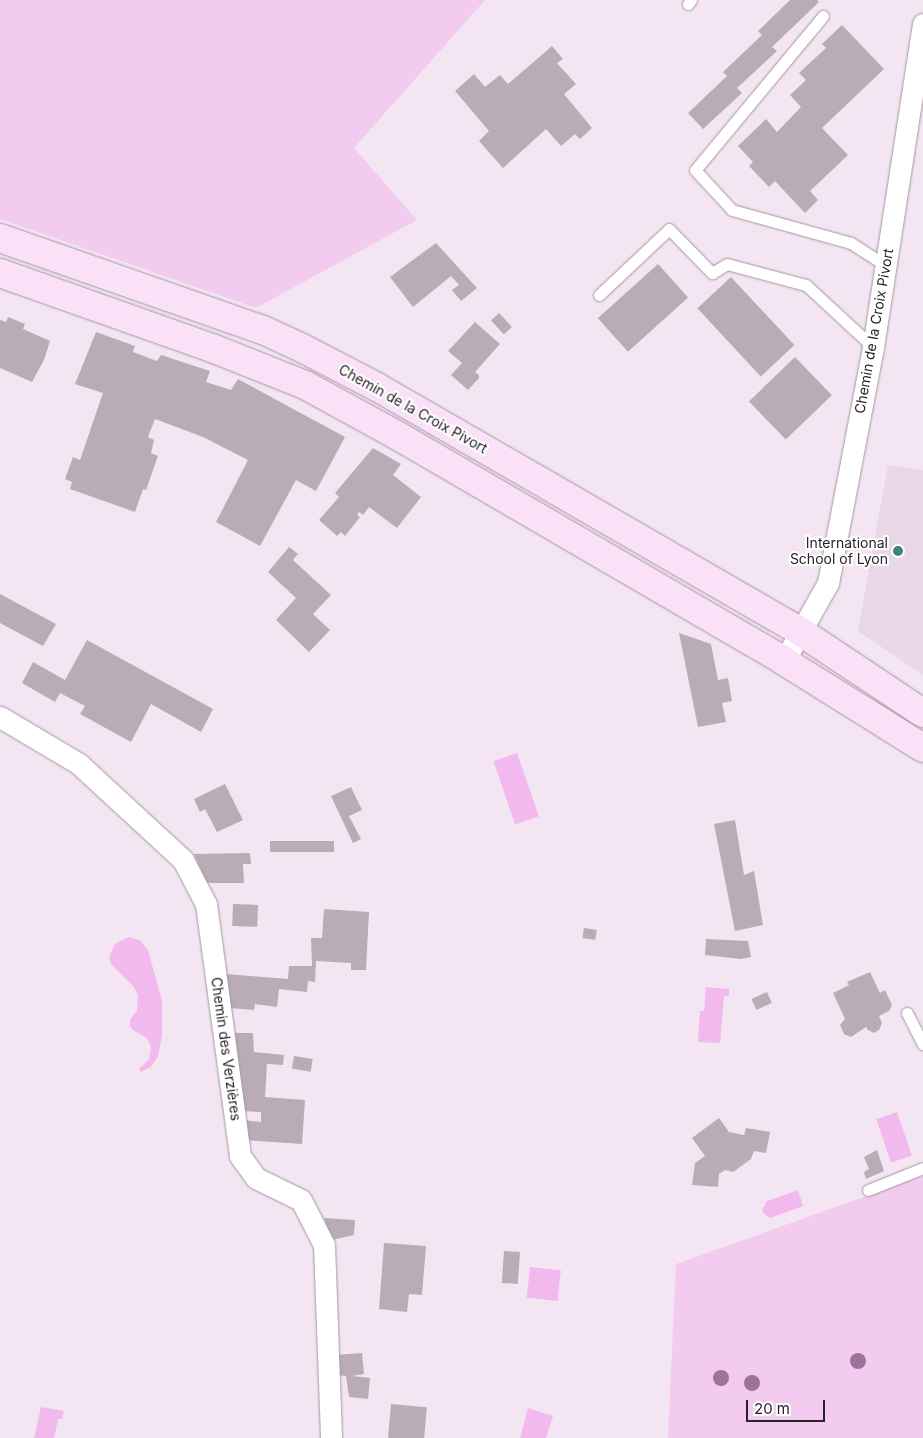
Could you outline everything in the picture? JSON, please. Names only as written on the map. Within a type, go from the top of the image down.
[{"type":"main road","name":"Chemin de la Croix Pivort","points":[[0,238],[255,327],[302,348],[377,387],[801,632],[923,713]]},
{"type":"main road","points":[[0,273],[212,348],[305,385],[398,436],[784,661],[923,748]]},
{"type":"street","name":"Chemin de la Croix Pivort","points":[[784,661],[828,583],[872,347],[923,24]]},
{"type":"street","name":"Chemin des Verzières","points":[[0,717],[79,764],[183,860],[206,904],[240,1156],[256,1178],[301,1200],[324,1245],[331,1438]]},
{"type":"lane","points":[[823,16],[695,170],[732,210],[851,243],[885,265]]},
{"type":"lane","points":[[599,295],[669,229],[712,273],[727,264],[806,285],[872,347]]},
{"type":"lane","points":[[907,1013],[923,1044]]},
{"type":"lane","points":[[868,1190],[923,1168]]},
{"type":"shaded area","points":[[0,0],[485,0],[354,148],[417,220],[256,308],[0,219]]},
{"type":"shaded area","name":"International School of Lyon","points":[[888,465],[923,470],[923,675],[858,631]]},
{"type":"shaded area","points":[[517,753],[539,816],[515,824],[493,761]]},
{"type":"shaded area","points":[[129,937],[140,940],[148,950],[162,1001],[162,1036],[158,1056],[151,1067],[141,1072],[139,1069],[149,1059],[151,1047],[147,1038],[133,1030],[130,1026],[130,1020],[137,1010],[138,995],[134,987],[111,964],[109,958],[115,944]]},
{"type":"shaded area","points":[[706,987],[729,989],[729,996],[724,996],[720,1043],[698,1042],[700,1011],[704,1011]]},
{"type":"shaded area","points":[[897,1112],[912,1155],[891,1163],[876,1119]]},
{"type":"shaded area","points":[[923,1176],[923,1438],[668,1438],[676,1264]]},
{"type":"shaded area","points":[[798,1190],[803,1206],[770,1218],[764,1214],[762,1209],[766,1204],[765,1202]]},
{"type":"shaded area","points":[[530,1267],[561,1270],[558,1301],[527,1298]]},
{"type":"shaded area","points":[[41,1407],[64,1411],[62,1419],[58,1419],[54,1438],[34,1438]]},
{"type":"shaded area","points":[[528,1408],[553,1416],[546,1438],[520,1438]]},
{"type":"building","points":[[790,0],[817,0],[819,2],[772,47],[777,51],[737,88],[742,93],[703,129],[688,113],[727,76],[723,72],[762,35],[758,31]]},
{"type":"building","points":[[842,25],[884,69],[822,128],[848,155],[810,191],[818,200],[805,213],[775,181],[769,187],[749,166],[753,162],[738,146],[766,119],[777,132],[801,107],[790,95],[806,80],[799,73],[826,48],[822,44]]},
{"type":"building","points":[[552,46],[563,59],[557,63],[576,84],[564,94],[592,128],[580,139],[575,134],[561,146],[546,129],[503,168],[479,141],[489,131],[455,91],[474,74],[485,87],[500,75],[508,84]]},
{"type":"building","points":[[436,243],[477,288],[461,301],[452,290],[459,285],[451,276],[413,307],[390,277]]},
{"type":"building","points":[[658,264],[688,297],[628,352],[598,318]]},
{"type":"building","points":[[731,277],[794,345],[761,376],[697,308]]},
{"type":"building","points":[[499,313],[512,327],[504,334],[491,321]]},
{"type":"building","points":[[8,317],[25,324],[23,329],[50,341],[44,360],[32,382],[0,368],[0,320],[6,322]]},
{"type":"building","points":[[475,322],[500,344],[475,372],[479,375],[479,378],[468,390],[451,375],[462,363],[448,351]]},
{"type":"building","points":[[96,332],[135,346],[133,352],[157,361],[161,355],[210,371],[206,382],[231,390],[238,379],[345,437],[316,491],[296,480],[260,546],[216,522],[248,460],[203,437],[155,419],[148,437],[154,440],[151,453],[158,456],[146,490],[143,489],[135,512],[70,489],[72,482],[65,479],[73,457],[80,460],[103,393],[75,384]]},
{"type":"building","points":[[795,357],[832,395],[786,440],[749,401]]},
{"type":"building","points":[[373,448],[401,464],[393,475],[421,497],[397,528],[369,507],[363,515],[359,512],[357,515],[360,517],[345,536],[341,532],[337,536],[319,520],[339,497],[335,493]]},
{"type":"building","points":[[289,547],[298,554],[293,560],[331,595],[313,614],[330,630],[309,652],[276,620],[296,598],[268,572]]},
{"type":"building","points":[[0,594],[56,624],[43,646],[0,623]]},
{"type":"building","points":[[679,633],[711,644],[718,680],[728,678],[732,701],[722,703],[726,722],[698,727]]},
{"type":"building","points":[[87,640],[213,709],[201,732],[151,704],[131,742],[80,714],[85,706],[60,693],[55,702],[22,683],[33,662],[65,680]]},
{"type":"building","points":[[225,784],[243,820],[217,832],[205,809],[200,812],[194,799]]},
{"type":"building","points":[[351,787],[362,810],[349,816],[361,839],[353,843],[331,796]]},
{"type":"building","points":[[735,820],[744,875],[754,871],[763,925],[735,931],[714,824]]},
{"type":"building","points":[[270,841],[334,841],[334,852],[270,852]]},
{"type":"building","points":[[250,853],[251,864],[243,864],[244,883],[207,883],[194,854]]},
{"type":"building","points":[[233,904],[258,905],[257,927],[232,926]]},
{"type":"building","points":[[324,909],[369,912],[366,970],[351,970],[351,963],[316,961],[315,982],[308,981],[307,992],[279,989],[277,1007],[255,1004],[254,1010],[230,1008],[226,974],[288,979],[289,966],[312,966],[311,938],[322,938]]},
{"type":"building","points":[[584,928],[597,930],[595,940],[582,938]]},
{"type":"building","points":[[706,939],[748,941],[751,957],[741,959],[705,955]]},
{"type":"building","points":[[870,972],[880,993],[885,990],[892,1005],[889,1011],[879,1016],[882,1023],[879,1030],[874,1033],[866,1027],[851,1037],[844,1034],[840,1025],[845,1019],[833,993],[849,985],[847,982]]},
{"type":"building","points":[[767,992],[772,1003],[756,1010],[751,999]]},
{"type":"building","points":[[233,1033],[253,1033],[254,1052],[284,1055],[283,1065],[267,1064],[265,1097],[305,1100],[302,1144],[245,1140],[243,1120],[261,1122],[261,1112],[242,1111]]},
{"type":"building","points":[[294,1056],[313,1059],[311,1072],[292,1069]]},
{"type":"building","points":[[719,1118],[729,1132],[744,1135],[746,1128],[770,1132],[766,1153],[754,1151],[751,1159],[733,1172],[725,1170],[719,1174],[718,1187],[692,1185],[695,1163],[705,1156],[692,1138]]},
{"type":"building","points":[[877,1150],[884,1171],[866,1179],[864,1172],[869,1169],[864,1157]]},
{"type":"building","points":[[324,1218],[355,1220],[354,1235],[332,1240]]},
{"type":"building","points":[[384,1243],[426,1246],[422,1295],[409,1294],[407,1312],[379,1309]]},
{"type":"building","points":[[504,1251],[520,1252],[518,1284],[502,1283]]},
{"type":"building","points":[[362,1353],[364,1374],[352,1376],[370,1378],[368,1399],[349,1397],[346,1376],[336,1375],[335,1355]]},
{"type":"building","points":[[391,1404],[427,1407],[424,1438],[388,1438]]},
{"type":"place","name":"International School of Lyon","points":[[898,551]]}]
